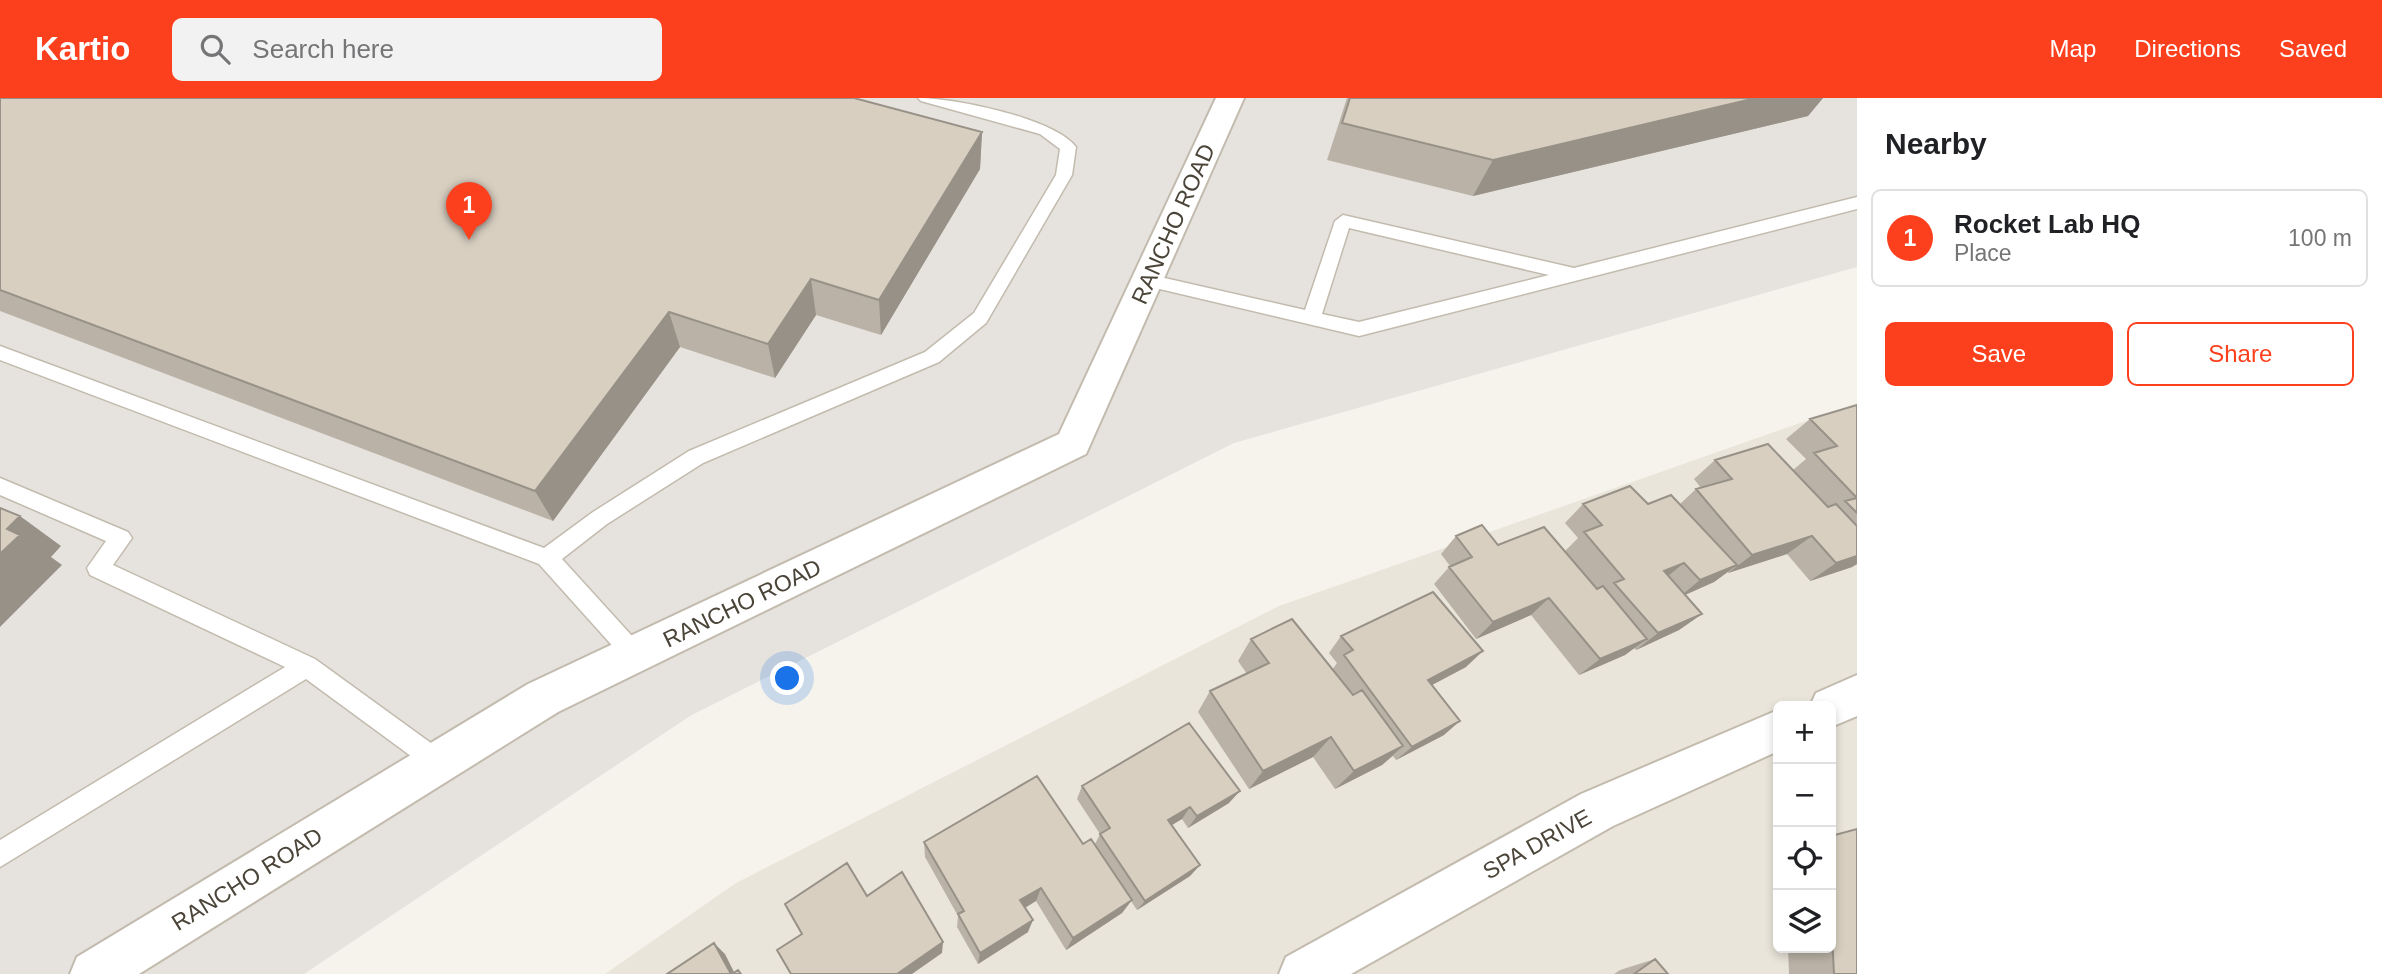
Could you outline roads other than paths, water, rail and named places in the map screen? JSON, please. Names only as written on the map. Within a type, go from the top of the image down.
[{"type":"street","name":"RANCHO ROAD","points":[[94,974],[543,698],[1073,444],[1147,280],[1220,100]]},
{"type":"street","points":[[1836,705],[1857,695]]},
{"type":"street","name":"SPA DRIVE","points":[[1303,974],[1597,810],[1773,732]]},
{"type":"lane","points":[[547,558],[600,518],[696,457],[932,357],[980,318],[1064,175],[1068,147],[1046,130],[926,98]]},
{"type":"lane","points":[[1147,280],[1359,329],[1857,203]]},
{"type":"lane","points":[[1311,319],[1343,221],[1575,274]]},
{"type":"lane","points":[[0,353],[547,558],[634,654]]},
{"type":"lane","points":[[0,486],[121,538],[98,568],[307,666],[438,762]]},
{"type":"lane","points":[[0,854],[307,666]]},
{"type":"place","name":"Rocket Lab HQ","points":[[469,240]]}]
